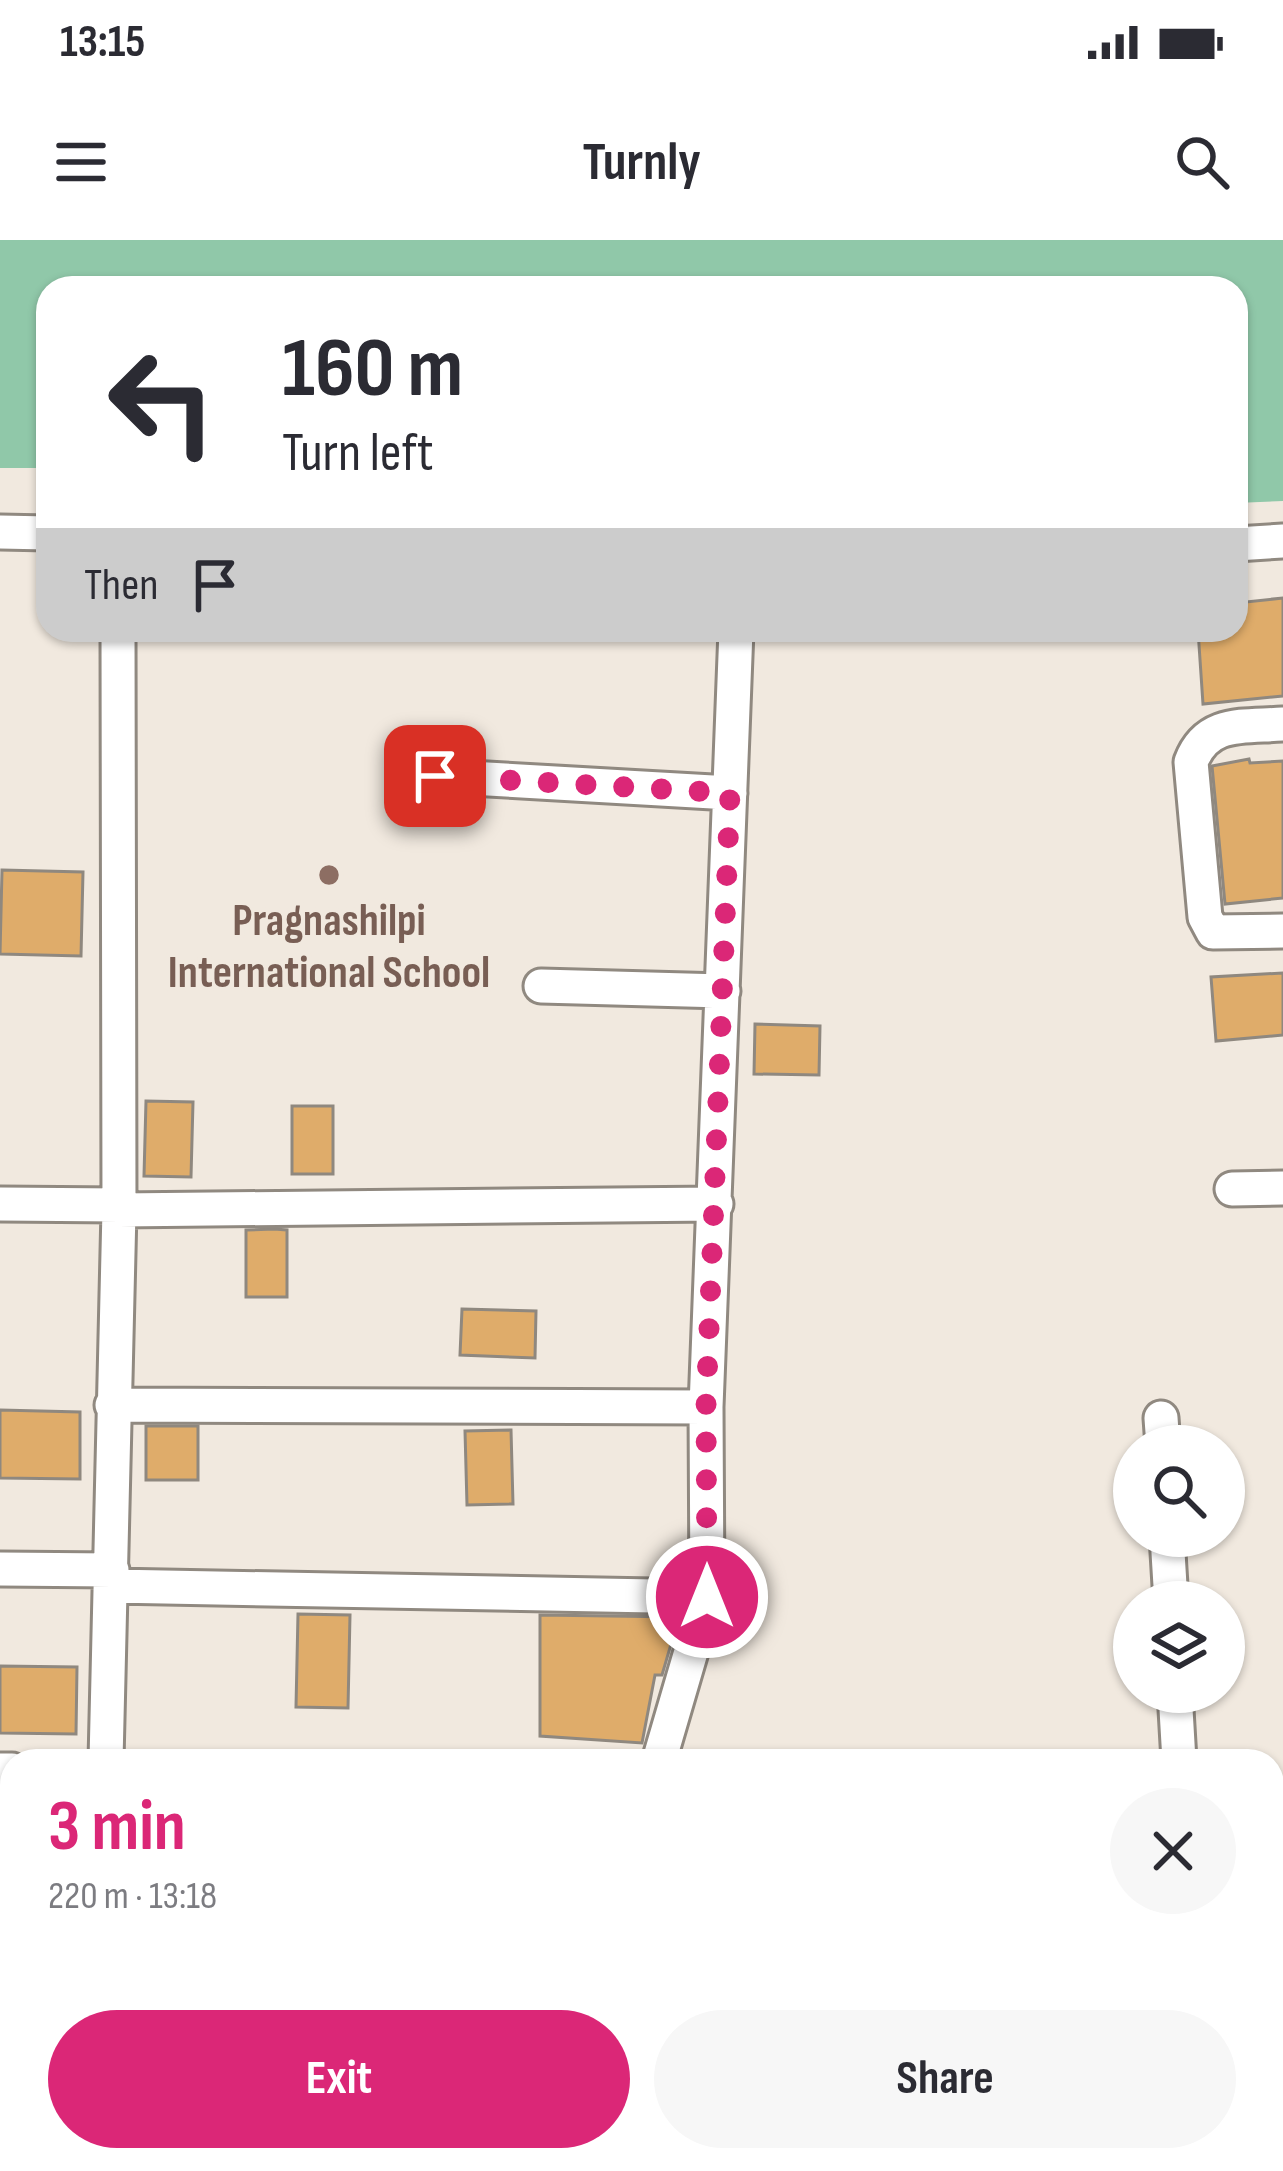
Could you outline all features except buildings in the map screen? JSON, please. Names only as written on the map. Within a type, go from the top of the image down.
[{"type":"street","points":[[0,532],[36,533]]},
{"type":"street","points":[[1248,543],[1283,541]]},
{"type":"street","points":[[106,1749],[119,1208],[118,642]]},
{"type":"street","points":[[663,1749],[707,1597],[706,1406],[736,642]]},
{"type":"street","points":[[1283,724],[1216,729],[1198,742],[1191,762],[1205,917],[1213,932],[1283,931]]},
{"type":"street","points":[[435,776],[730,793]]},
{"type":"street","points":[[541,986],[723,991]]},
{"type":"street","points":[[1232,1189],[1283,1187]]},
{"type":"street","points":[[0,1204],[119,1208],[716,1204]]},
{"type":"street","points":[[112,1405],[706,1406]]},
{"type":"street","points":[[0,1569],[112,1578],[707,1597]]},
{"type":"street","points":[[1176,1713],[1178,1749]]},
{"type":"green space","points":[[0,240],[1283,240],[1283,501],[1248,502],[1248,276],[36,276],[36,468],[0,468]]},
{"type":"place","name":"Pragnashilpi International School","points":[[329,875]]},
{"type":"route","points":[[435,776],[730,793],[706,1406],[707,1597]]}]
